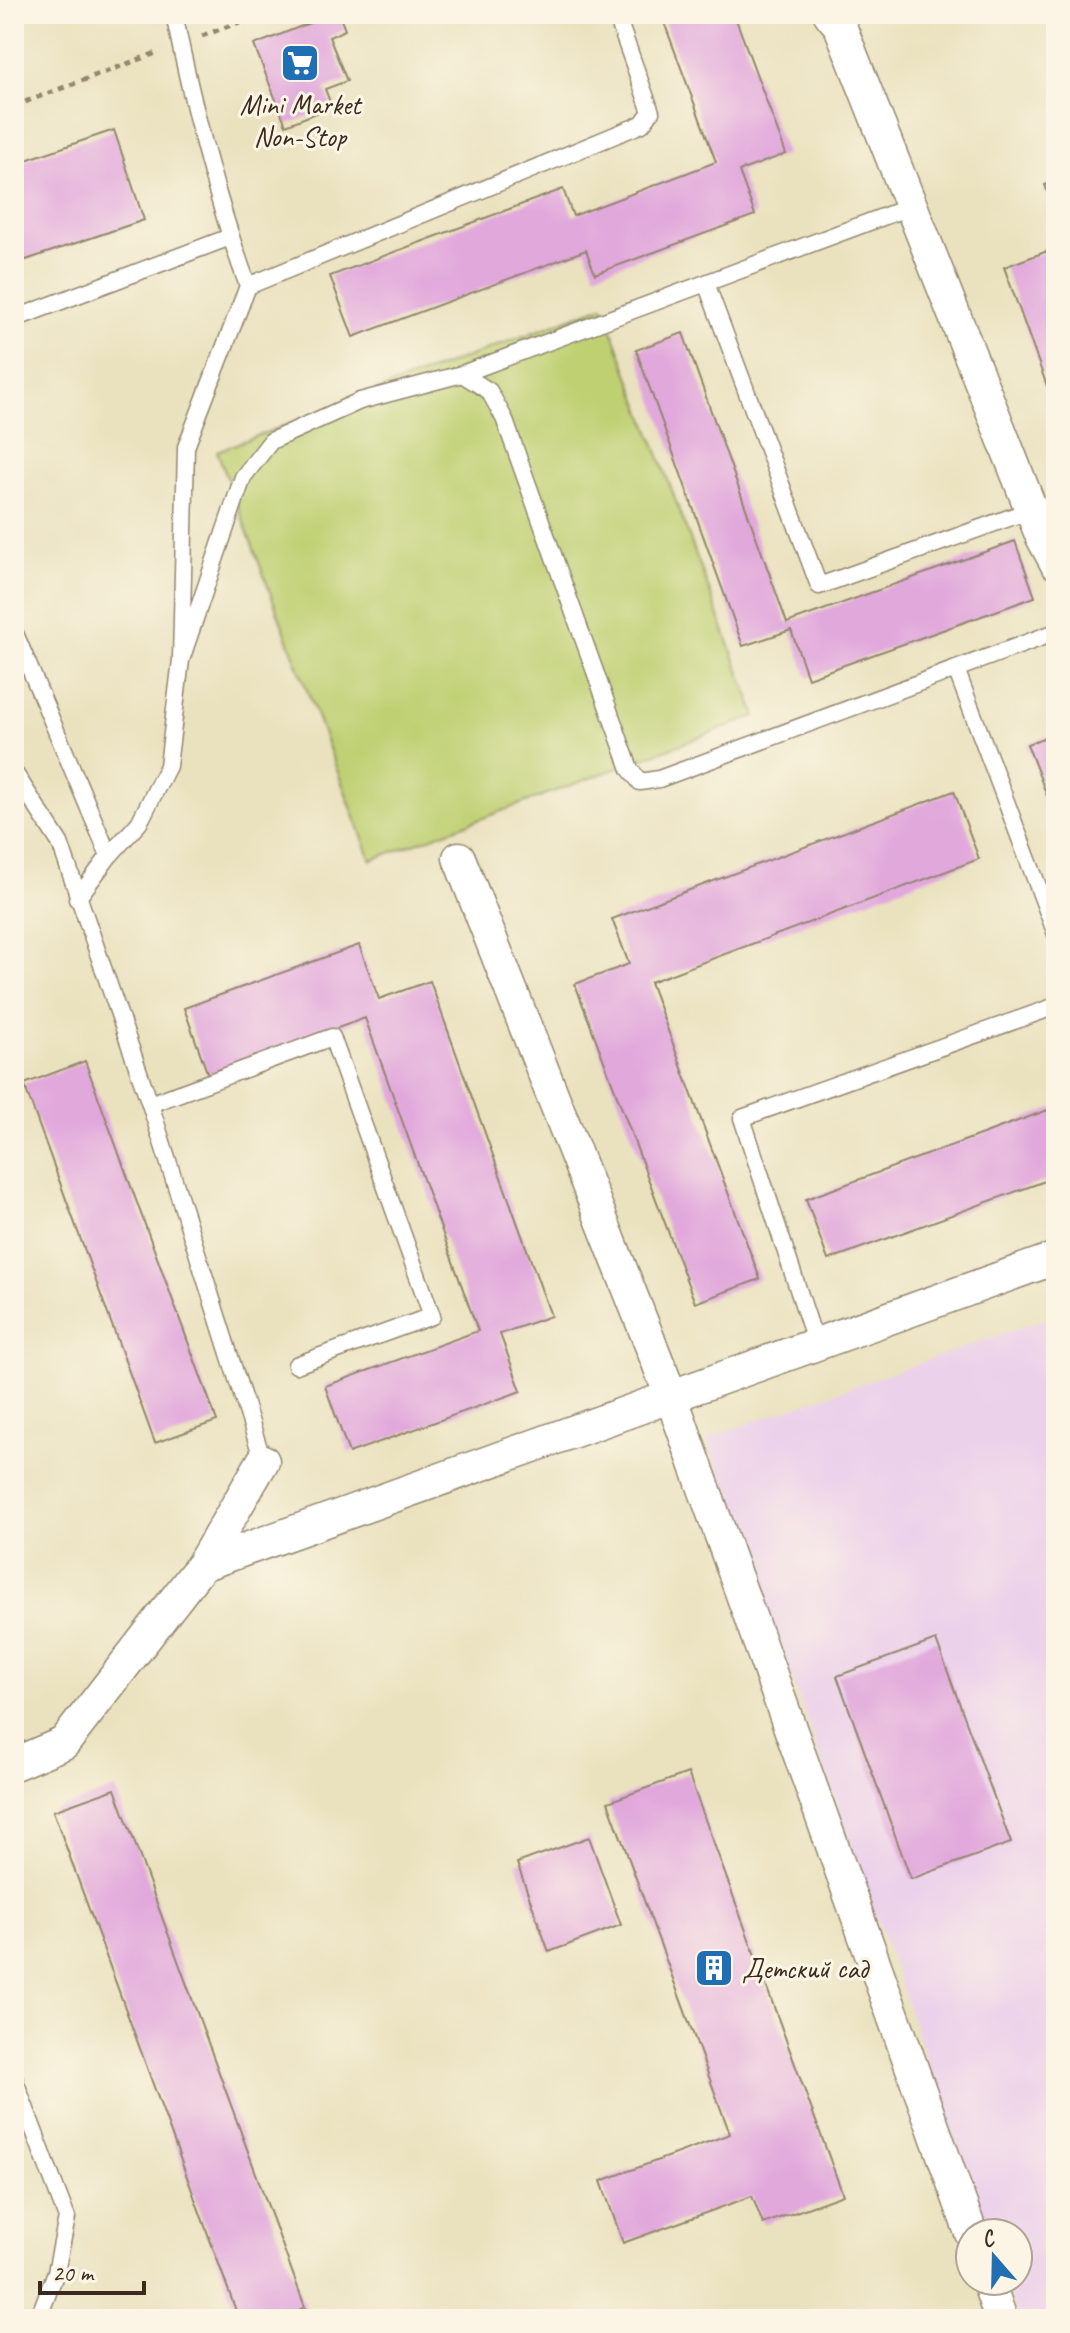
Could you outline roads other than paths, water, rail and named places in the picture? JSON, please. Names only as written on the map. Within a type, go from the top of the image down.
[{"type":"street","points":[[830,14],[840,26],[1031,510],[1056,563]]},
{"type":"street","points":[[459,858],[671,1396],[965,2217]]},
{"type":"street","points":[[202,1565],[1056,1258]]},
{"type":"street","points":[[14,1764],[64,1743],[202,1565],[263,1461]]},
{"type":"street","points":[[993,2297],[1001,2319]]},
{"type":"lane","points":[[77,899],[139,823],[168,766],[181,660],[186,447],[248,286],[230,237],[194,114],[174,14]]},
{"type":"lane","points":[[248,286],[642,124],[651,112],[616,14]]},
{"type":"lane","points":[[181,660],[243,477],[271,441],[360,401],[462,374],[912,206]]},
{"type":"lane","points":[[14,319],[230,237]]},
{"type":"lane","points":[[706,283],[819,586],[1031,510]]},
{"type":"lane","points":[[462,374],[489,391],[504,418],[630,769],[640,782],[659,779],[1056,632]]},
{"type":"lane","points":[[14,631],[109,856]]},
{"type":"lane","points":[[956,669],[1056,934]]},
{"type":"lane","points":[[14,772],[60,843],[150,1104],[263,1461]]},
{"type":"lane","points":[[816,1344],[742,1118],[1056,1006]]},
{"type":"lane","points":[[150,1104],[332,1037],[432,1316],[296,1365]]},
{"type":"lane","points":[[14,2078],[67,2218],[56,2272],[38,2319]]},
{"type":"place","name":"Mini Market Non-Stop","points":[[300,63]]},
{"type":"place","name":"Детский сад","points":[[714,1968]]}]
